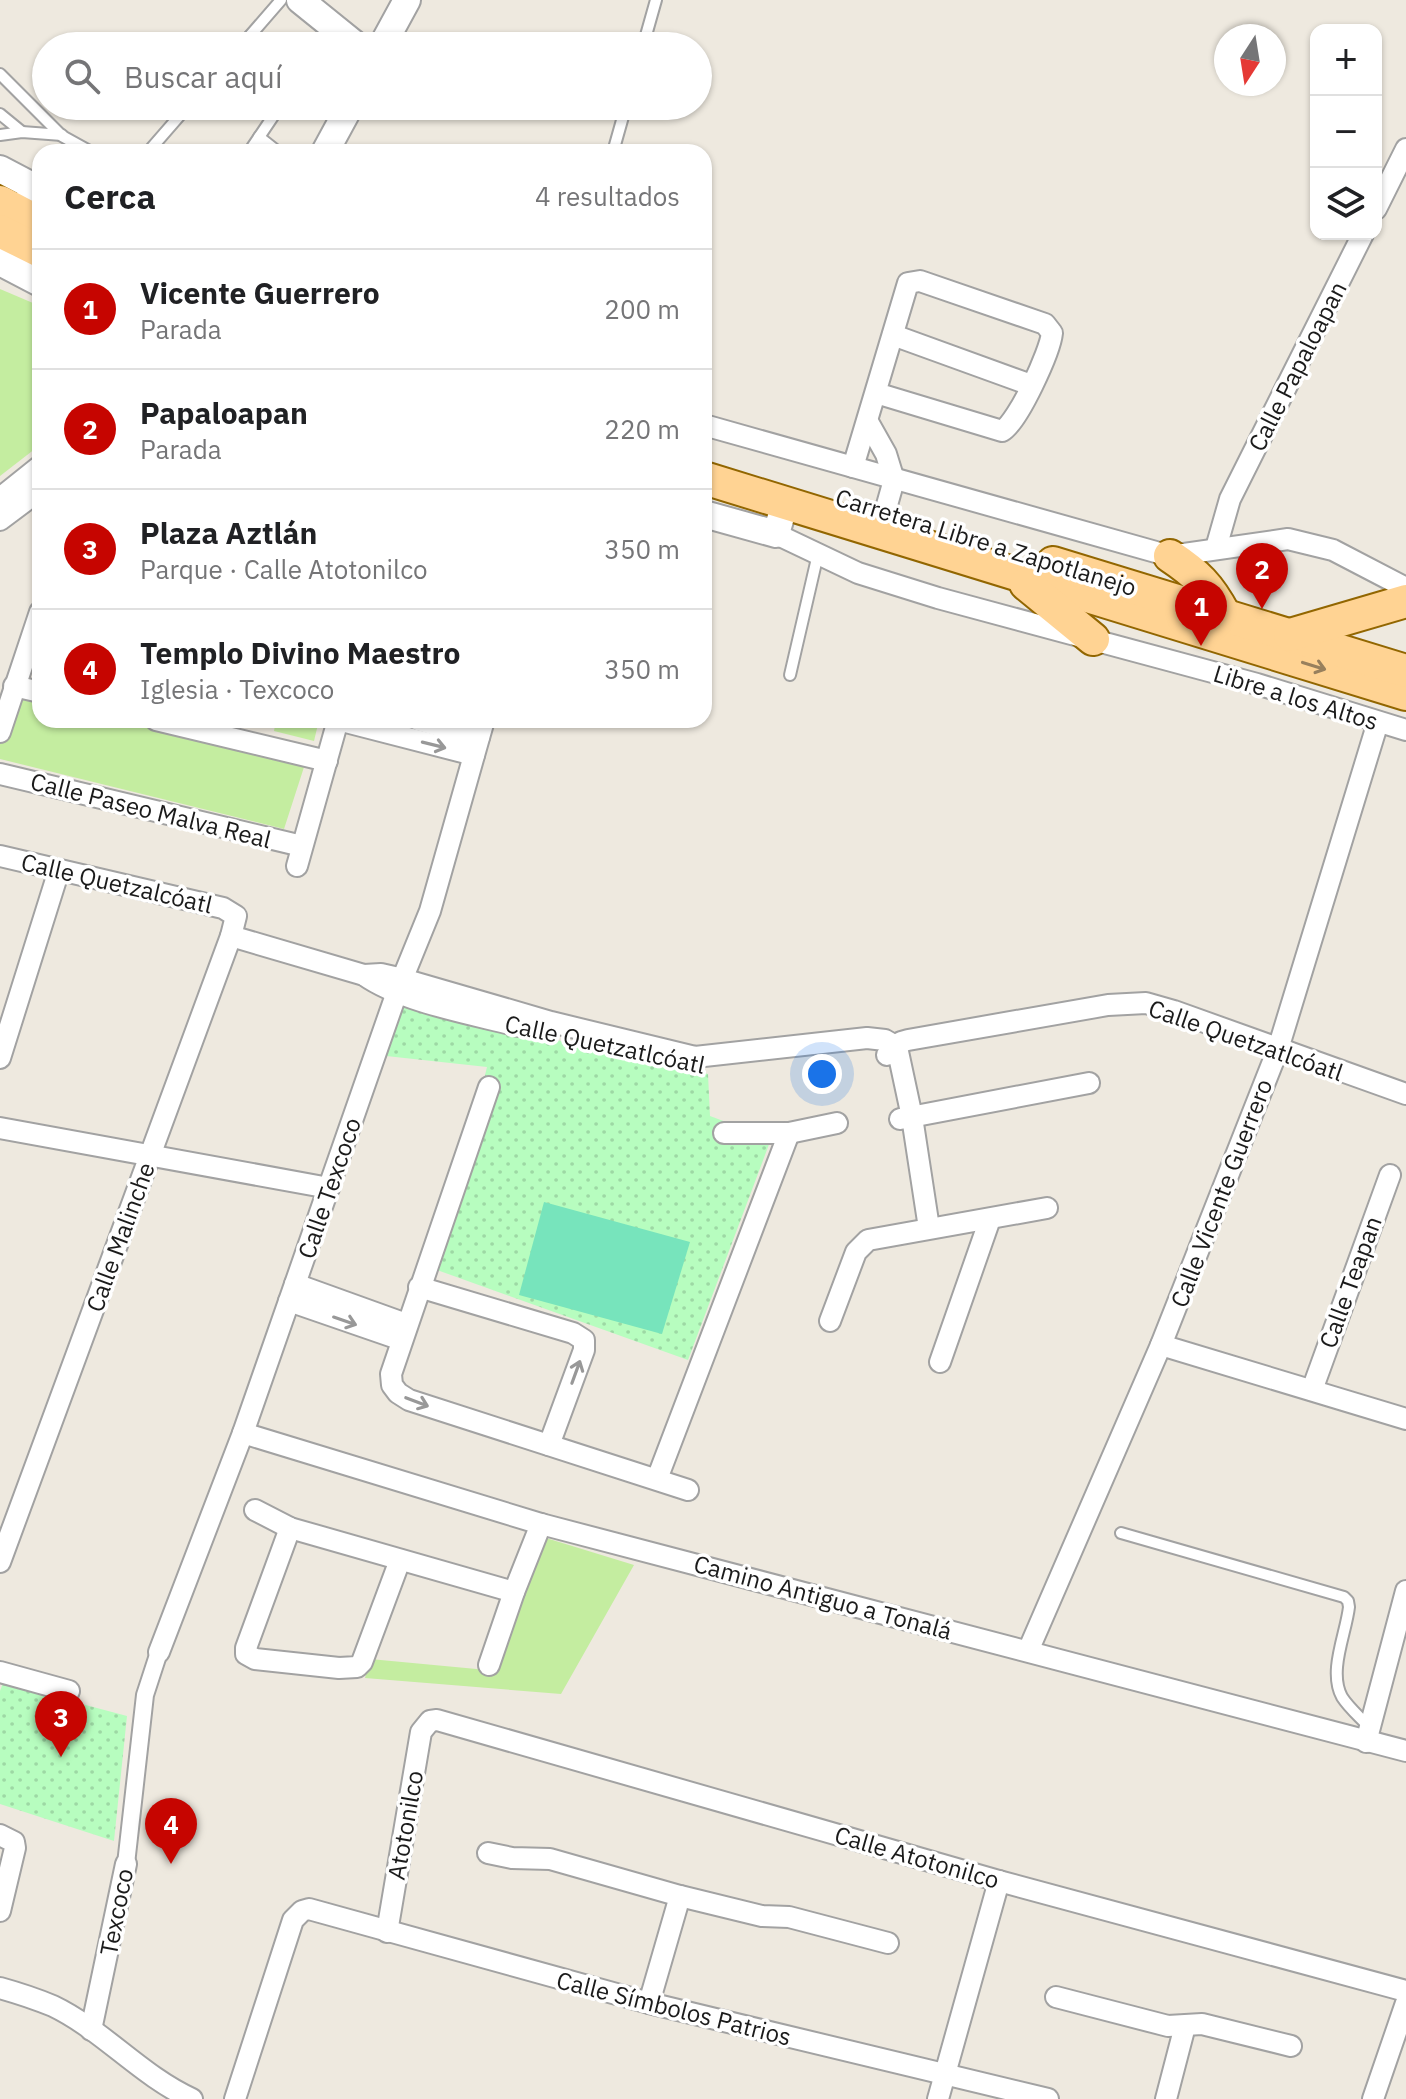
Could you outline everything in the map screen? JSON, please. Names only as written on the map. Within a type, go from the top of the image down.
[{"type":"main road","points":[[16,222],[32,241]]},
{"type":"main road","name":"Carretera Libre a Zapotlanejo","points":[[712,458],[1224,614],[1280,644],[1406,694]]},
{"type":"main road","name":"Carretera Libre a Zapotlanejo","points":[[712,480],[1014,574],[1280,644],[1406,671]]},
{"type":"main road","points":[[1170,556],[1210,587],[1224,614]]},
{"type":"main road","points":[[1014,574],[1093,639]]},
{"type":"main road","points":[[1280,644],[1406,601]]},
{"type":"street","points":[[300,0],[340,32]]},
{"type":"street","points":[[390,32],[407,0]]},
{"type":"street","points":[[329,144],[342,120]]},
{"type":"street","points":[[1382,197],[1406,149]]},
{"type":"street","points":[[0,169],[32,263]]},
{"type":"street","name":"Calle Papaloapan","points":[[1216,548],[1230,499],[1360,240]]},
{"type":"street","points":[[853,467],[905,289],[914,280],[1050,327],[1052,339],[1031,385],[1011,425],[1002,431],[876,393]]},
{"type":"street","points":[[893,335],[1031,385]]},
{"type":"street","points":[[868,422],[886,454],[894,480],[885,512]]},
{"type":"street","points":[[712,427],[1170,556],[1288,539],[1333,550],[1406,588]]},
{"type":"street","points":[[0,498],[32,472]]},
{"type":"street","points":[[0,520],[32,496]]},
{"type":"street","points":[[712,516],[776,534],[785,503]]},
{"type":"street","name":"Libre a los Altos","points":[[776,534],[858,573],[938,598],[1257,684],[1406,730]]},
{"type":"street","points":[[0,732],[32,635]]},
{"type":"street","points":[[1257,684],[1280,644]]},
{"type":"street","points":[[14,686],[32,690]]},
{"type":"street","name":"Calle Vicente Guerrero","points":[[1028,1651],[1161,1345],[1278,1049],[1378,722]]},
{"type":"street","points":[[189,728],[327,761]]},
{"type":"street","name":"Calle Paseo Malva Real","points":[[0,774],[300,856],[336,728]]},
{"type":"street","name":"Calle Paseo Malva Real","points":[[404,728],[479,737]]},
{"type":"street","points":[[447,728],[479,737]]},
{"type":"street","name":"Calle Texcoco","points":[[159,1652],[243,1433],[400,986],[430,911],[479,737]]},
{"type":"street","name":"Calle Quetzalcóatl","points":[[0,856],[233,912]]},
{"type":"street","points":[[0,1058],[59,870]]},
{"type":"street","name":"Calle Malinche","points":[[0,1562],[231,936],[236,921],[233,912]]},
{"type":"street","name":"Calle Quetzatlcóatl","points":[[231,936],[364,975],[377,984],[400,986],[533,1030],[695,1069],[865,1050],[892,1051],[908,1040],[1146,1003],[1406,1094]]},
{"type":"street","points":[[892,1051],[906,1118],[922,1229]]},
{"type":"street","points":[[906,1118],[1089,1083]]},
{"type":"street","points":[[489,1087],[404,1332],[391,1374],[392,1385],[409,1400],[688,1490]]},
{"type":"street","points":[[724,1133],[789,1133],[837,1123]]},
{"type":"street","points":[[0,1128],[329,1188]]},
{"type":"street","points":[[657,1479],[789,1133]]},
{"type":"street","name":"Calle Teapan","points":[[1312,1390],[1390,1175]]},
{"type":"street","points":[[830,1321],[861,1244],[876,1237],[1047,1208]]},
{"type":"street","points":[[940,1362],[990,1219]]},
{"type":"street","points":[[419,1287],[573,1333],[584,1340],[584,1350],[549,1445]]},
{"type":"street","points":[[292,1292],[404,1332]]},
{"type":"street","points":[[1161,1345],[1406,1419]]},
{"type":"street","name":"Camino Antiguo a Tonalá","points":[[243,1433],[541,1524],[1028,1651],[1368,1735],[1406,1751]]},
{"type":"street","points":[[255,1510],[290,1528],[514,1592]]},
{"type":"street","points":[[489,1665],[541,1524]]},
{"type":"street","points":[[290,1528],[246,1648],[246,1654],[255,1659],[339,1668],[357,1667],[365,1655],[400,1560]]},
{"type":"street","points":[[1368,1735],[1406,1591]]},
{"type":"street","name":"Texcoco","points":[[91,2030],[126,1864],[145,1695],[159,1652]]},
{"type":"street","points":[[0,1672],[69,1691]]},
{"type":"street","name":"Calle Atotonilco","points":[[430,1721],[444,1721],[999,1881],[1406,1991]]},
{"type":"street","name":"Atotonilco","points":[[387,1932],[421,1732],[430,1721]]},
{"type":"street","points":[[0,1911],[15,1855],[7,1838]]},
{"type":"street","points":[[488,1853],[512,1858],[550,1859],[680,1896],[762,1916],[789,1917],[888,1943]]},
{"type":"street","points":[[938,2099],[999,1881]]},
{"type":"street","points":[[649,2003],[680,1896]]},
{"type":"street","name":"Calle Símbolos Patrios","points":[[235,2099],[293,1920],[302,1911],[316,1910],[649,2003],[1048,2099]]},
{"type":"street","points":[[0,1988],[55,2007],[192,2099]]},
{"type":"street","points":[[1056,1997],[1168,2026],[1202,2024],[1291,2046]]},
{"type":"street","points":[[1373,2099],[1406,2003]]},
{"type":"street","points":[[1166,2099],[1185,2026]]},
{"type":"lane","points":[[253,32],[281,0]]},
{"type":"lane","points":[[647,32],[656,0]]},
{"type":"lane","points":[[0,74],[32,106]]},
{"type":"lane","points":[[0,114],[22,132]]},
{"type":"lane","points":[[46,120],[62,136],[76,144]]},
{"type":"lane","points":[[155,144],[176,120]]},
{"type":"lane","points":[[254,144],[271,120]]},
{"type":"lane","points":[[615,144],[622,120]]},
{"type":"lane","points":[[0,135],[22,132],[62,136]]},
{"type":"lane","points":[[259,137],[268,144]]},
{"type":"lane","points":[[790,675],[818,554]]},
{"type":"lane","points":[[1121,1533],[1344,1597],[1349,1607],[1337,1681],[1346,1702],[1368,1735]]},
{"type":"green space","points":[[0,289],[32,303],[32,451],[0,476]]},
{"type":"green space","points":[[17,690],[32,694],[32,728],[165,728],[305,764],[284,829],[0,759],[0,744]]},
{"type":"green space","points":[[275,728],[317,728],[314,741],[274,731]]},
{"type":"green space","points":[[397,1004],[708,1074],[710,1116],[771,1139],[688,1360],[437,1270],[487,1067],[377,1055]]},
{"type":"green space","points":[[544,1202],[690,1242],[662,1334],[519,1295]]},
{"type":"green space","points":[[546,1538],[634,1565],[561,1694],[365,1678],[370,1659],[487,1670],[499,1661]]},
{"type":"green space","points":[[3,1683],[127,1716],[114,1841],[0,1804],[0,1691]]},
{"type":"place","name":"Papaloapan","points":[[1262,609]]},
{"type":"place","name":"Vicente Guerrero","points":[[1201,646]]},
{"type":"place","name":"Plaza Aztlán","points":[[61,1757]]},
{"type":"place","name":"Templo Divino Maestro","points":[[171,1864]]}]
